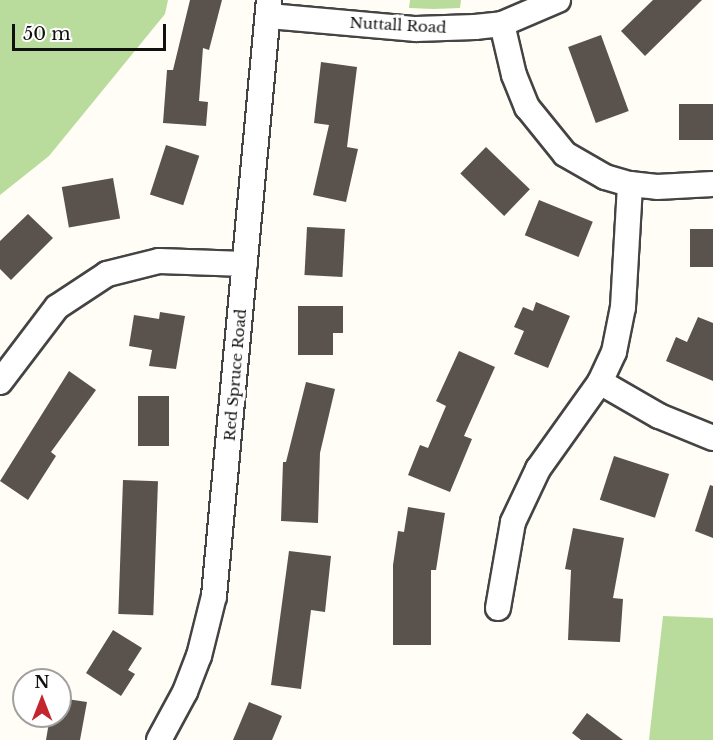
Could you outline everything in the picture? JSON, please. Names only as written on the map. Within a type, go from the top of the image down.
[{"type":"street","name":"Nuttall Road","points":[[269,8],[416,29],[502,24],[558,0]]},
{"type":"street","name":"Red Spruce Road","points":[[159,740],[196,665],[214,596],[269,8]]},
{"type":"street","points":[[502,24],[519,91],[536,122],[557,147],[583,166],[630,184],[657,187],[713,184]]},
{"type":"street","points":[[498,608],[513,522],[538,469],[600,382],[614,352],[623,307],[630,184]]},
{"type":"street","points":[[0,382],[57,307],[107,274],[159,261],[245,264]]},
{"type":"street","points":[[600,382],[659,416],[713,438]]},
{"type":"green space","points":[[0,0],[168,0],[165,14],[49,156],[0,195]]},
{"type":"green space","points":[[410,0],[461,0],[460,8],[434,9],[409,8]]},
{"type":"green space","points":[[663,616],[713,618],[713,740],[649,740]]},
{"type":"building","points":[[190,0],[222,0],[209,50],[203,48],[199,101],[208,102],[206,126],[163,123],[167,70],[173,70]]},
{"type":"building","points":[[653,0],[702,0],[645,56],[621,31]]},
{"type":"building","points":[[601,35],[629,111],[596,123],[568,47]]},
{"type":"building","points":[[321,62],[357,67],[347,147],[358,149],[346,202],[313,195],[329,125],[314,123]]},
{"type":"building","points":[[679,104],[713,104],[713,140],[679,140]]},
{"type":"building","points":[[166,145],[199,156],[183,205],[150,194]]},
{"type":"building","points":[[486,147],[530,189],[504,216],[460,174]]},
{"type":"building","points":[[113,178],[120,218],[69,227],[62,187]]},
{"type":"building","points":[[539,200],[593,222],[579,257],[525,235]]},
{"type":"building","points":[[28,214],[53,238],[11,280],[0,269],[0,241]]},
{"type":"building","points":[[307,227],[345,229],[342,277],[304,275]]},
{"type":"building","points":[[690,229],[713,229],[713,267],[690,267]]},
{"type":"building","points":[[536,302],[570,316],[548,368],[514,354],[524,331],[514,327],[523,307],[533,311]]},
{"type":"building","points":[[298,306],[343,306],[343,333],[333,333],[333,355],[298,355]]},
{"type":"building","points":[[160,312],[185,316],[176,369],[149,366],[152,350],[129,346],[134,315],[159,319]]},
{"type":"building","points":[[698,317],[713,323],[713,381],[666,361],[676,337],[687,342]]},
{"type":"building","points":[[459,351],[495,367],[464,436],[472,439],[450,492],[408,475],[420,445],[428,448],[446,406],[436,401]]},
{"type":"building","points":[[69,371],[96,390],[51,452],[56,456],[28,500],[0,481]]},
{"type":"building","points":[[306,382],[335,389],[320,453],[318,523],[281,521],[283,462],[286,462]]},
{"type":"building","points":[[138,396],[169,396],[169,446],[138,446]]},
{"type":"building","points":[[614,456],[669,474],[655,518],[600,500]]},
{"type":"building","points":[[123,480],[158,481],[153,615],[118,614]]},
{"type":"building","points":[[710,485],[713,486],[713,538],[695,531]]},
{"type":"building","points":[[408,507],[445,513],[436,570],[431,570],[431,645],[393,645],[393,565],[398,531],[404,532]]},
{"type":"building","points":[[573,528],[624,538],[613,598],[623,599],[620,642],[568,640],[571,570],[565,569]]},
{"type":"building","points":[[289,551],[331,556],[325,612],[311,610],[301,689],[271,685]]},
{"type":"building","points":[[113,630],[142,648],[128,670],[135,674],[121,696],[86,673]]},
{"type":"building","points":[[72,700],[87,702],[80,740],[46,740],[48,728],[72,728]]},
{"type":"building","points":[[249,702],[282,716],[272,740],[233,740]]},
{"type":"building","points":[[587,713],[623,740],[581,740],[572,733]]}]
